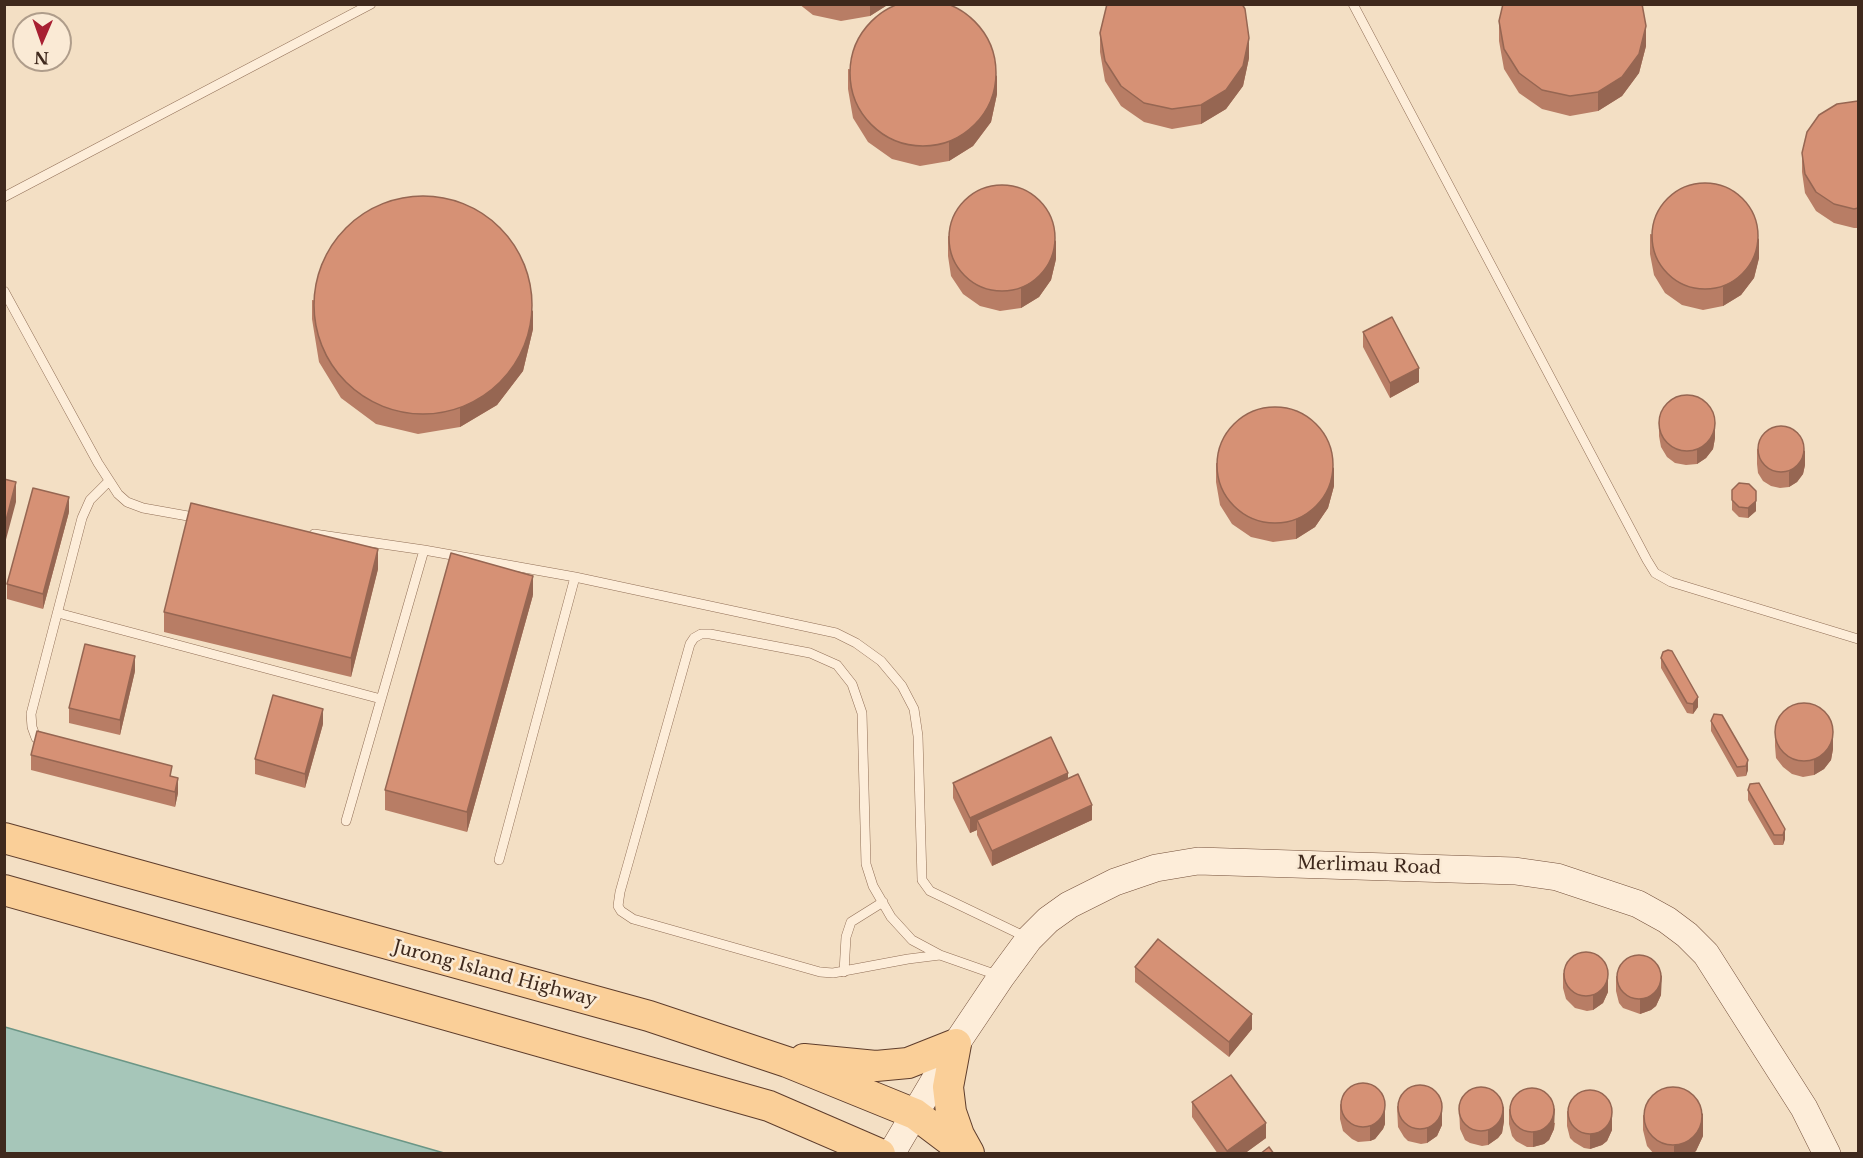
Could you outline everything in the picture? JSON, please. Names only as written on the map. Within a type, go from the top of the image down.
[{"type":"main road","name":"Jurong Island Highway","points":[[4,838],[649,1016],[805,1069],[915,1114],[969,1154]]},
{"type":"main road","points":[[4,890],[769,1106],[880,1154]]},
{"type":"main road","points":[[766,1055],[876,1066],[908,1063],[956,1044]]},
{"type":"main road","points":[[956,1044],[948,1087],[951,1112],[969,1154]]},
{"type":"main road","points":[[789,1114],[809,1104],[812,1085],[805,1069]]},
{"type":"street","name":"Merlimau Road","points":[[891,1154],[956,1044],[1029,939],[1048,920],[1069,905],[1115,882],[1156,868],[1198,861],[1515,870],[1557,877],[1638,904],[1667,920],[1687,935],[1706,954],[1804,1108],[1818,1147]]},
{"type":"lane","points":[[4,197],[371,4]]},
{"type":"lane","points":[[1353,4],[1655,573],[1671,582],[1858,639]]},
{"type":"lane","points":[[4,291],[118,494],[127,502],[159,512],[205,519]]},
{"type":"lane","points":[[36,738],[31,714],[82,518],[90,500],[109,481]]},
{"type":"lane","points":[[309,534],[424,550],[574,577],[836,633],[856,644],[881,661],[903,686],[914,710],[918,736],[922,880],[930,891],[1029,939]]},
{"type":"lane","points":[[345,821],[424,550]]},
{"type":"lane","points":[[499,860],[574,577]]},
{"type":"lane","points":[[57,613],[381,699]]},
{"type":"lane","points":[[940,956],[908,959],[833,974],[820,972],[633,919],[618,906],[690,644],[694,638],[701,634],[710,634],[810,653],[837,665],[852,684],[862,712],[866,864],[873,886],[891,917],[912,940],[940,956],[1001,977]]},
{"type":"lane","points":[[844,972],[846,937],[851,922],[883,902]]},
{"type":"shaded area","points":[[5,1027],[444,1153],[5,1153]]},
{"type":"building","points":[[923,0],[951,6],[975,21],[990,45],[996,73],[990,101],[975,125],[951,140],[923,146],[895,140],[871,125],[856,101],[850,73],[856,45],[871,21],[895,6]]},
{"type":"building","points":[[1107,4],[1242,4],[1245,9],[1249,38],[1243,66],[1226,90],[1201,105],[1172,109],[1144,103],[1121,86],[1105,61],[1100,33]]},
{"type":"building","points":[[1503,4],[1642,4],[1646,26],[1639,54],[1622,77],[1598,92],[1570,96],[1542,90],[1519,73],[1504,49],[1499,21]]},
{"type":"building","points":[[1858,101],[1858,208],[1854,209],[1834,204],[1816,192],[1805,174],[1802,153],[1807,132],[1819,115],[1837,104]]},
{"type":"building","points":[[1705,183],[1725,187],[1743,198],[1754,216],[1758,236],[1754,256],[1743,274],[1725,285],[1705,289],[1685,285],[1667,274],[1656,256],[1652,236],[1656,216],[1667,198],[1685,187]]},
{"type":"building","points":[[1002,185],[1022,189],[1040,200],[1051,218],[1055,238],[1051,258],[1040,276],[1022,287],[1002,291],[982,287],[964,276],[953,258],[949,238],[953,218],[964,200],[982,189]]},
{"type":"building","points":[[423,196],[444,198],[465,205],[500,228],[523,263],[530,284],[532,305],[530,326],[523,347],[500,382],[465,405],[444,412],[423,414],[402,412],[381,405],[346,382],[323,347],[316,326],[314,305],[316,284],[323,263],[346,228],[381,205],[402,198]]},
{"type":"building","points":[[1392,317],[1419,368],[1390,383],[1363,332]]},
{"type":"building","points":[[1687,395],[1698,397],[1707,403],[1713,412],[1715,423],[1713,434],[1707,443],[1698,449],[1687,451],[1676,449],[1667,443],[1661,434],[1659,423],[1661,412],[1667,403],[1676,397]]},
{"type":"building","points":[[1275,407],[1297,412],[1316,424],[1328,443],[1333,465],[1328,487],[1316,506],[1297,518],[1275,523],[1253,518],[1234,506],[1222,487],[1217,465],[1222,443],[1234,424],[1253,412]]},
{"type":"building","points":[[1786,426],[1798,432],[1803,440],[1803,458],[1798,466],[1790,471],[1776,472],[1768,469],[1761,462],[1758,444],[1761,436],[1768,429]]},
{"type":"building","points":[[4,479],[16,482],[4,528]]},
{"type":"building","points":[[1739,483],[1749,484],[1756,491],[1756,501],[1748,508],[1739,507],[1732,500],[1732,490]]},
{"type":"building","points":[[33,488],[69,497],[43,594],[7,584]]},
{"type":"building","points":[[191,503],[378,549],[351,658],[164,612]]},
{"type":"building","points":[[451,553],[533,576],[467,812],[385,790]]},
{"type":"building","points":[[85,644],[135,656],[120,720],[69,708]]},
{"type":"building","points":[[1672,651],[1698,697],[1693,704],[1687,703],[1661,658],[1663,652]]},
{"type":"building","points":[[273,695],[323,709],[305,774],[255,759]]},
{"type":"building","points":[[1804,703],[1815,705],[1828,716],[1833,732],[1831,743],[1820,756],[1804,761],[1793,759],[1780,748],[1775,732],[1777,721],[1788,708]]},
{"type":"building","points":[[1714,714],[1722,715],[1748,760],[1746,766],[1737,767],[1711,721]]},
{"type":"building","points":[[37,731],[172,766],[170,776],[178,778],[175,792],[31,755]]},
{"type":"building","points":[[1051,737],[1068,773],[970,818],[953,783]]},
{"type":"building","points":[[1078,774],[1092,805],[992,851],[977,820]]},
{"type":"building","points":[[1759,783],[1785,829],[1783,835],[1774,835],[1748,790],[1750,784]]},
{"type":"building","points":[[1158,939],[1252,1014],[1229,1042],[1135,967]]},
{"type":"building","points":[[1586,952],[1602,958],[1608,974],[1602,990],[1586,996],[1570,990],[1564,974],[1570,958]]},
{"type":"building","points":[[1639,955],[1655,961],[1661,977],[1655,993],[1639,999],[1623,993],[1617,977],[1623,961]]},
{"type":"building","points":[[1231,1075],[1266,1123],[1227,1151],[1192,1102]]},
{"type":"building","points":[[1363,1083],[1379,1089],[1385,1105],[1379,1121],[1363,1127],[1347,1121],[1341,1105],[1347,1089]]},
{"type":"building","points":[[1420,1085],[1428,1086],[1436,1091],[1441,1099],[1441,1115],[1436,1123],[1428,1128],[1420,1129],[1412,1128],[1404,1123],[1399,1115],[1398,1107],[1399,1099],[1404,1091],[1412,1086]]},
{"type":"building","points":[[1481,1087],[1497,1093],[1503,1109],[1497,1125],[1481,1131],[1465,1125],[1459,1109],[1465,1093]]},
{"type":"building","points":[[1667,1087],[1679,1087],[1694,1095],[1702,1110],[1702,1122],[1694,1137],[1679,1145],[1667,1145],[1652,1137],[1644,1122],[1644,1110],[1652,1095]]},
{"type":"building","points":[[1532,1088],[1548,1094],[1554,1110],[1548,1126],[1532,1132],[1516,1126],[1510,1110],[1516,1094]]},
{"type":"building","points":[[1590,1090],[1606,1096],[1612,1112],[1606,1128],[1590,1134],[1574,1128],[1568,1112],[1574,1096]]},
{"type":"building","points":[[1269,1147],[1274,1154],[1260,1154]]}]
